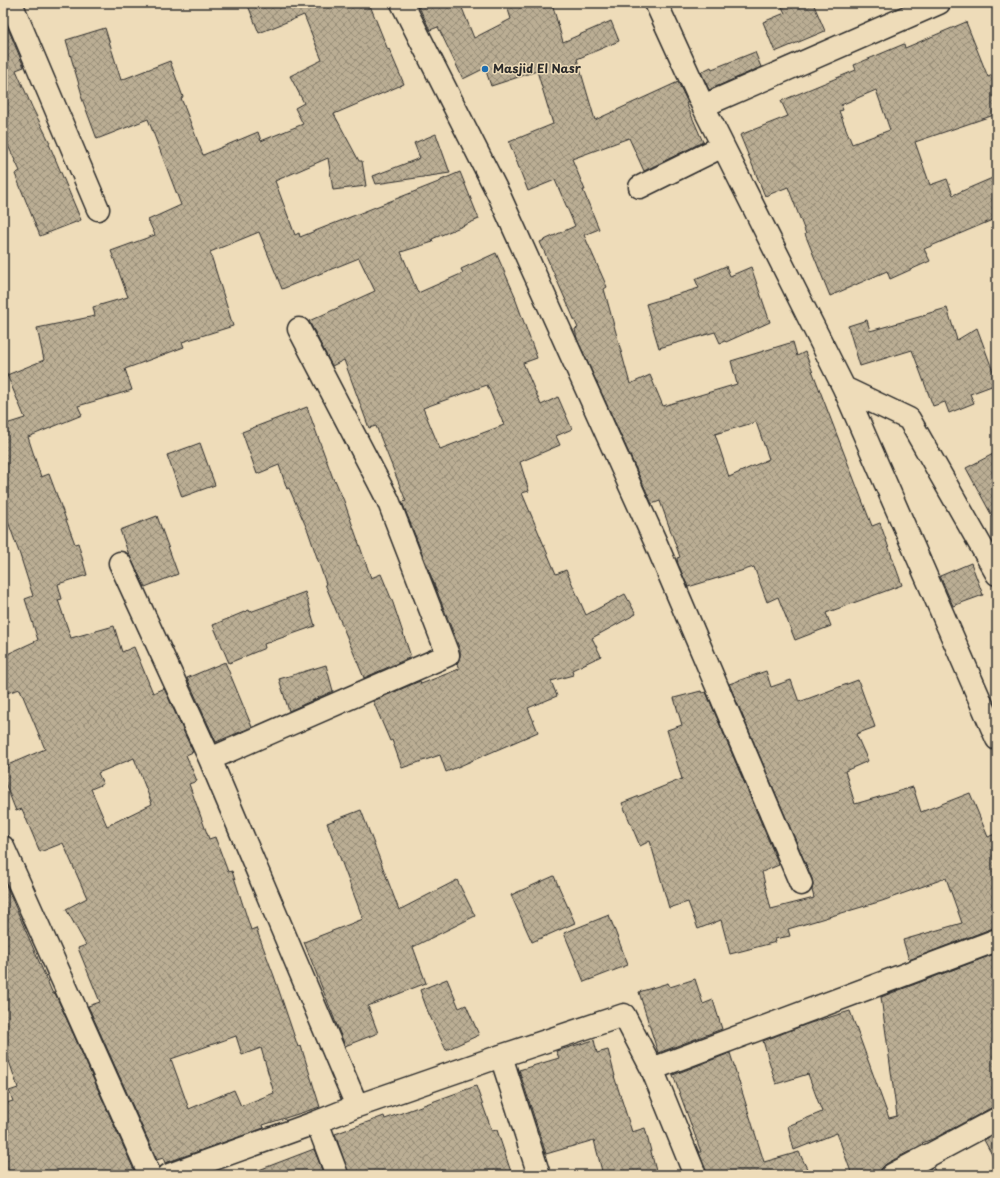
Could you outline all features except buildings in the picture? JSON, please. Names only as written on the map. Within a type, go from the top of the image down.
[{"type":"street","points":[[11,3],[98,209]]},
{"type":"street","points":[[402,3],[502,202],[655,541],[801,884]]},
{"type":"street","points":[[656,3],[703,106],[844,388],[997,739]]},
{"type":"street","points":[[703,106],[939,3]]},
{"type":"street","points":[[640,187],[723,146]]},
{"type":"street","points":[[210,758],[448,655],[388,500],[299,329]]},
{"type":"street","points":[[844,388],[908,419],[997,574]]},
{"type":"street","points":[[120,563],[210,758],[358,1106]]},
{"type":"street","points":[[3,847],[150,1175]]},
{"type":"street","points":[[652,1069],[997,940]]},
{"type":"street","points":[[169,1175],[358,1106],[624,1015],[652,1069],[695,1175]]},
{"type":"street","points":[[501,1056],[539,1175]]},
{"type":"street","points":[[892,1175],[997,1119]]},
{"type":"street","points":[[317,1122],[336,1175]]},
{"type":"place","name":"Masjid El Nasr","points":[[485,69]]}]
